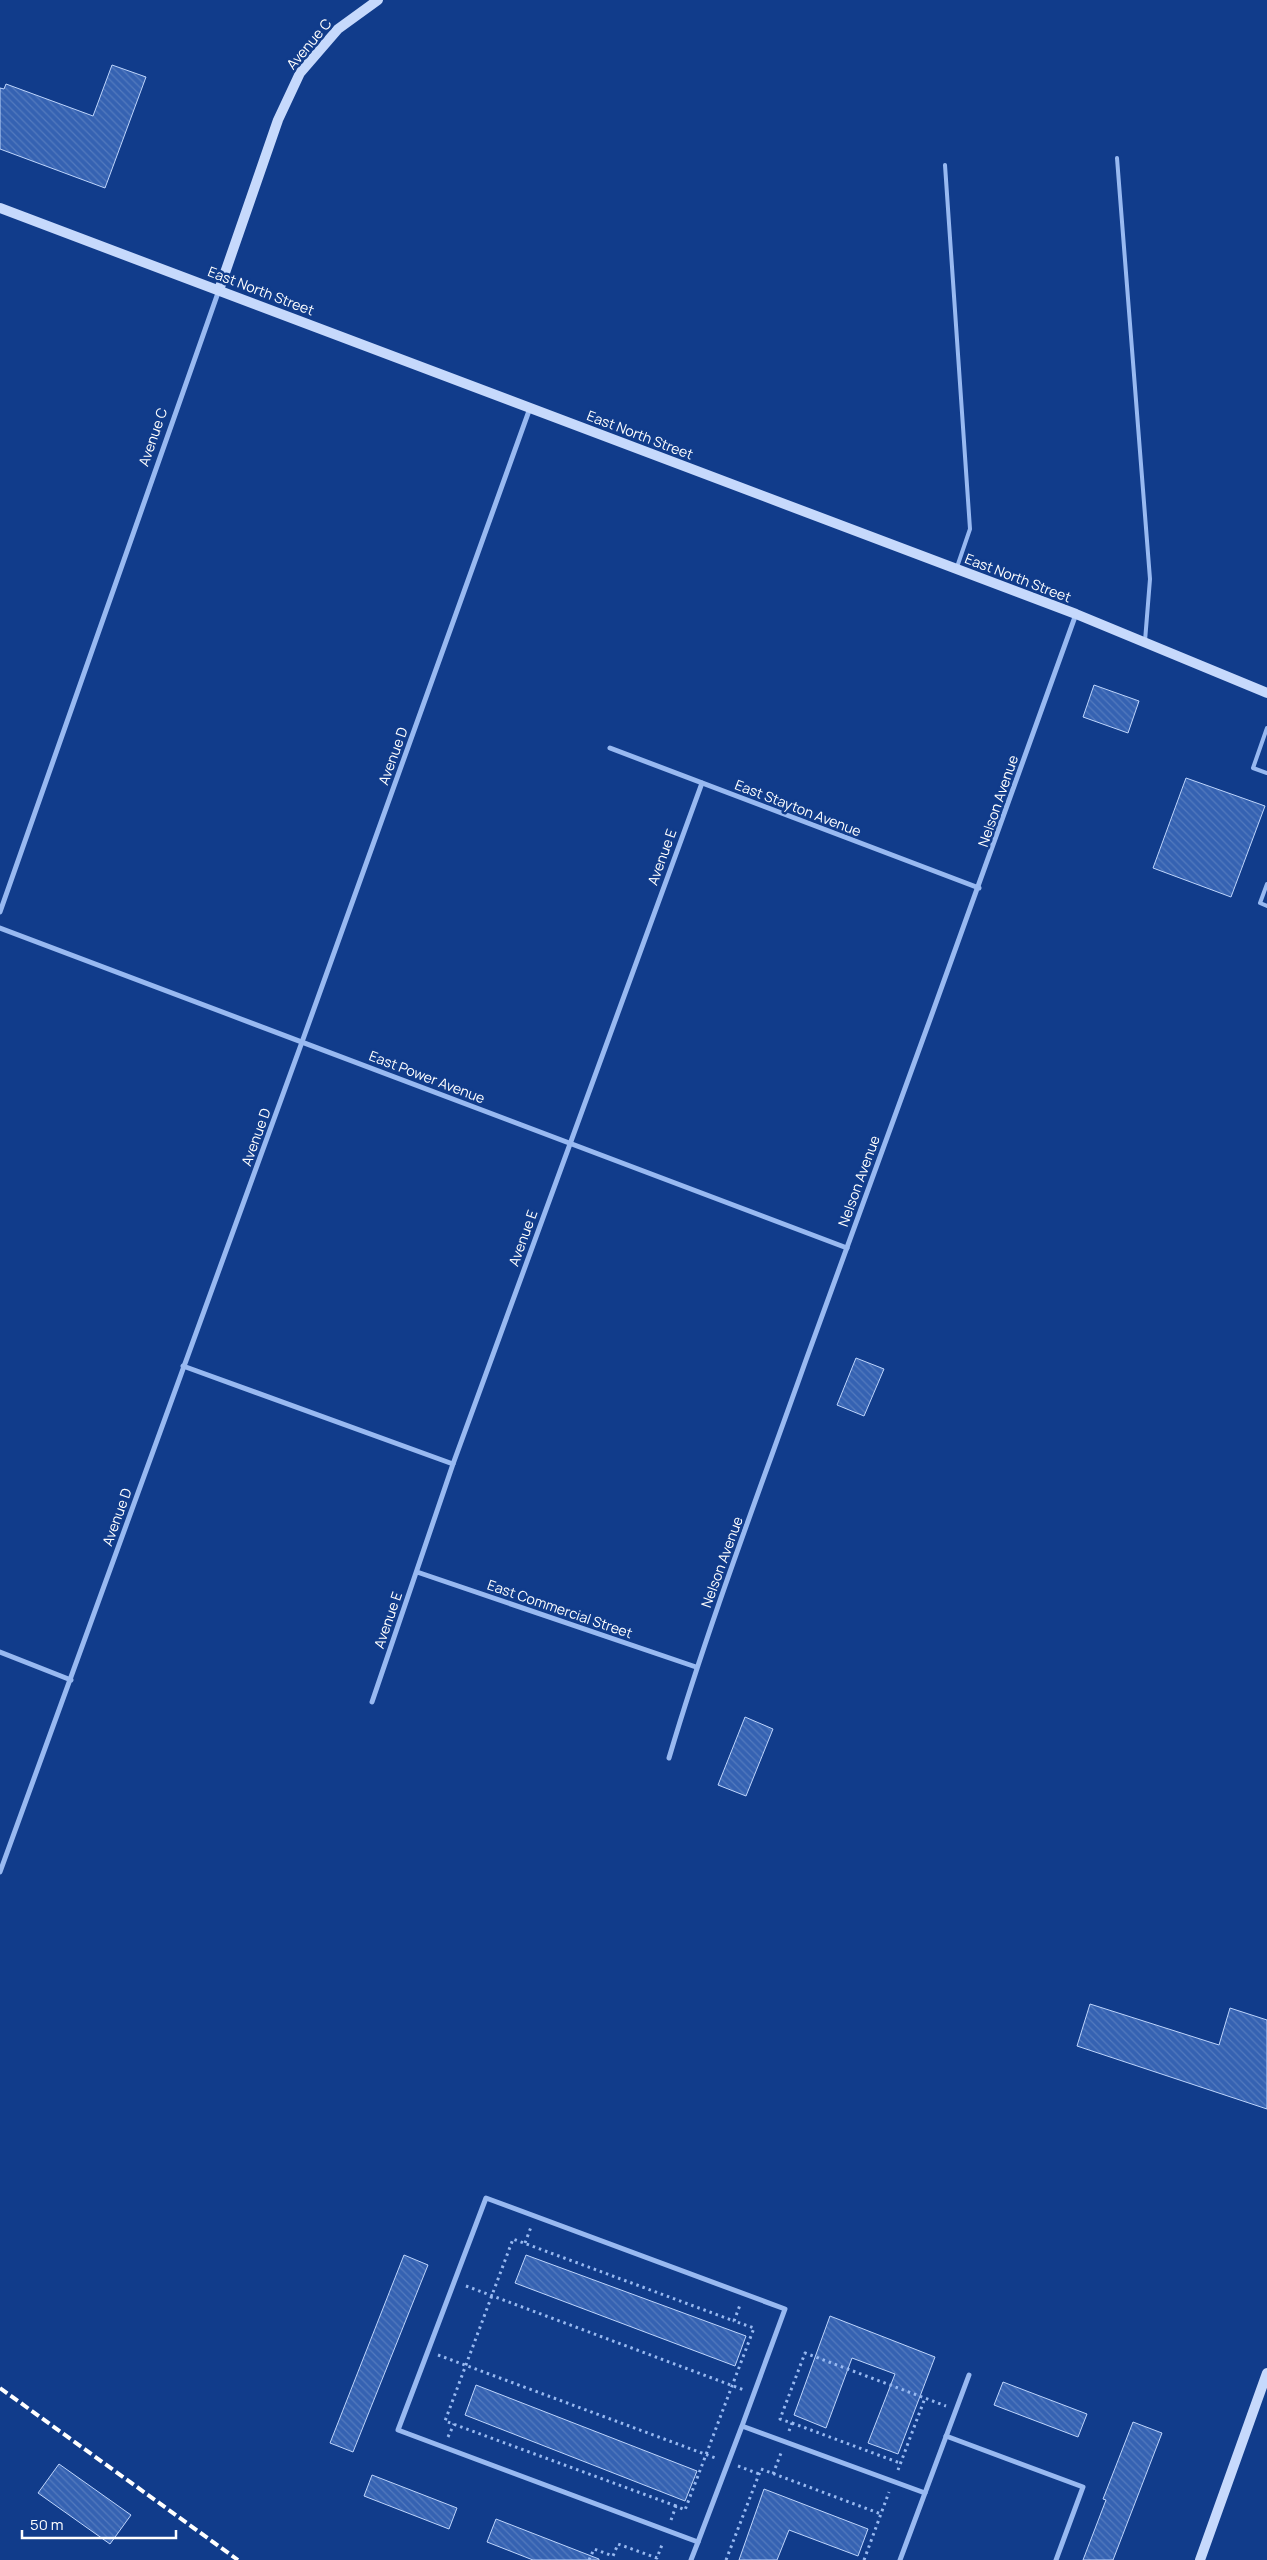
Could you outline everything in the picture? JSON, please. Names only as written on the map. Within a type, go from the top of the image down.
[{"type":"street","name":"Avenue C","points":[[0,912],[278,120],[300,73],[338,29],[378,0]]},
{"type":"street","name":"East North Street","points":[[0,208],[1076,614],[1144,644],[1267,693]]},
{"type":"street","name":"Avenue D","points":[[0,1872],[530,408]]},
{"type":"street","name":"Nelson Avenue","points":[[669,1758],[696,1667],[846,1248],[980,888],[1076,614]]},
{"type":"street","name":"East Stayton Avenue","points":[[610,748],[980,888]]},
{"type":"street","name":"Avenue E","points":[[372,1702],[452,1464],[702,783]]},
{"type":"street","name":"East Power Avenue","points":[[0,928],[846,1248]]},
{"type":"street","points":[[183,1366],[452,1464]]},
{"type":"street","name":"East Commercial Street","points":[[417,1572],[696,1667]]},
{"type":"street","points":[[0,1652],[71,1680]]},
{"type":"street","points":[[691,2560],[698,2542],[728,2462],[742,2426],[786,2309],[486,2198],[398,2430],[698,2542]]},
{"type":"street","points":[[1200,2560],[1267,2373]]},
{"type":"street","points":[[900,2560],[969,2375]]},
{"type":"street","points":[[742,2426],[925,2494]]},
{"type":"street","points":[[946,2436],[1083,2487],[1056,2560]]},
{"type":"lane","points":[[1117,158],[1150,579],[1144,644]]},
{"type":"lane","points":[[946,165],[970,529],[956,569]]},
{"type":"lane","points":[[1267,728],[1253,768],[1267,773]]},
{"type":"lane","points":[[1267,884],[1260,903],[1267,906]]},
{"type":"path","points":[[513,2239],[754,2328],[685,2510],[445,2421],[492,2296],[513,2239]]},
{"type":"path","points":[[454,2282],[754,2393]]},
{"type":"path","points":[[734,2321],[745,2294]]},
{"type":"path","points":[[428,2351],[759,2474]]},
{"type":"path","points":[[900,2463],[780,2419],[805,2354],[956,2410]]},
{"type":"path","points":[[864,2560],[925,2398]]},
{"type":"path","points":[[773,2474],[792,2424]]},
{"type":"path","points":[[726,2560],[760,2469],[881,2514]]},
{"type":"path","points":[[590,2560],[594,2549],[613,2556],[618,2544],[656,2559],[676,2506]]},
{"type":"building","points":[[112,65],[146,77],[105,188],[0,149],[0,88],[4,89],[6,84],[93,116]]},
{"type":"building","points":[[1094,685],[1139,701],[1128,733],[1083,717]]},
{"type":"building","points":[[1186,778],[1265,806],[1231,897],[1153,868]]},
{"type":"building","points":[[856,1358],[884,1369],[864,1416],[837,1405]]},
{"type":"building","points":[[745,1717],[773,1729],[746,1796],[718,1785]]},
{"type":"building","points":[[1090,2004],[1219,2045],[1230,2008],[1267,2020],[1267,2109],[1077,2046]]},
{"type":"building","points":[[404,2255],[428,2265],[353,2452],[330,2443]]},
{"type":"building","points":[[526,2255],[746,2336],[735,2366],[515,2283]]},
{"type":"building","points":[[830,2316],[935,2357],[898,2454],[868,2443],[895,2374],[852,2358],[826,2428],[794,2415]]},
{"type":"building","points":[[1003,2382],[1087,2414],[1078,2437],[994,2405]]},
{"type":"building","points":[[476,2385],[697,2471],[685,2501],[465,2415]]},
{"type":"building","points":[[1133,2422],[1162,2433],[1113,2560],[1083,2560],[1106,2500],[1103,2499]]},
{"type":"building","points":[[59,2464],[131,2515],[110,2544],[38,2493]]},
{"type":"building","points":[[372,2475],[457,2508],[449,2529],[364,2496]]},
{"type":"building","points":[[764,2489],[868,2529],[858,2556],[789,2530],[777,2560],[739,2560]]},
{"type":"building","points":[[496,2519],[599,2560],[533,2560],[487,2542]]},
{"type":"railway","points":[[0,2388],[238,2560]]}]
